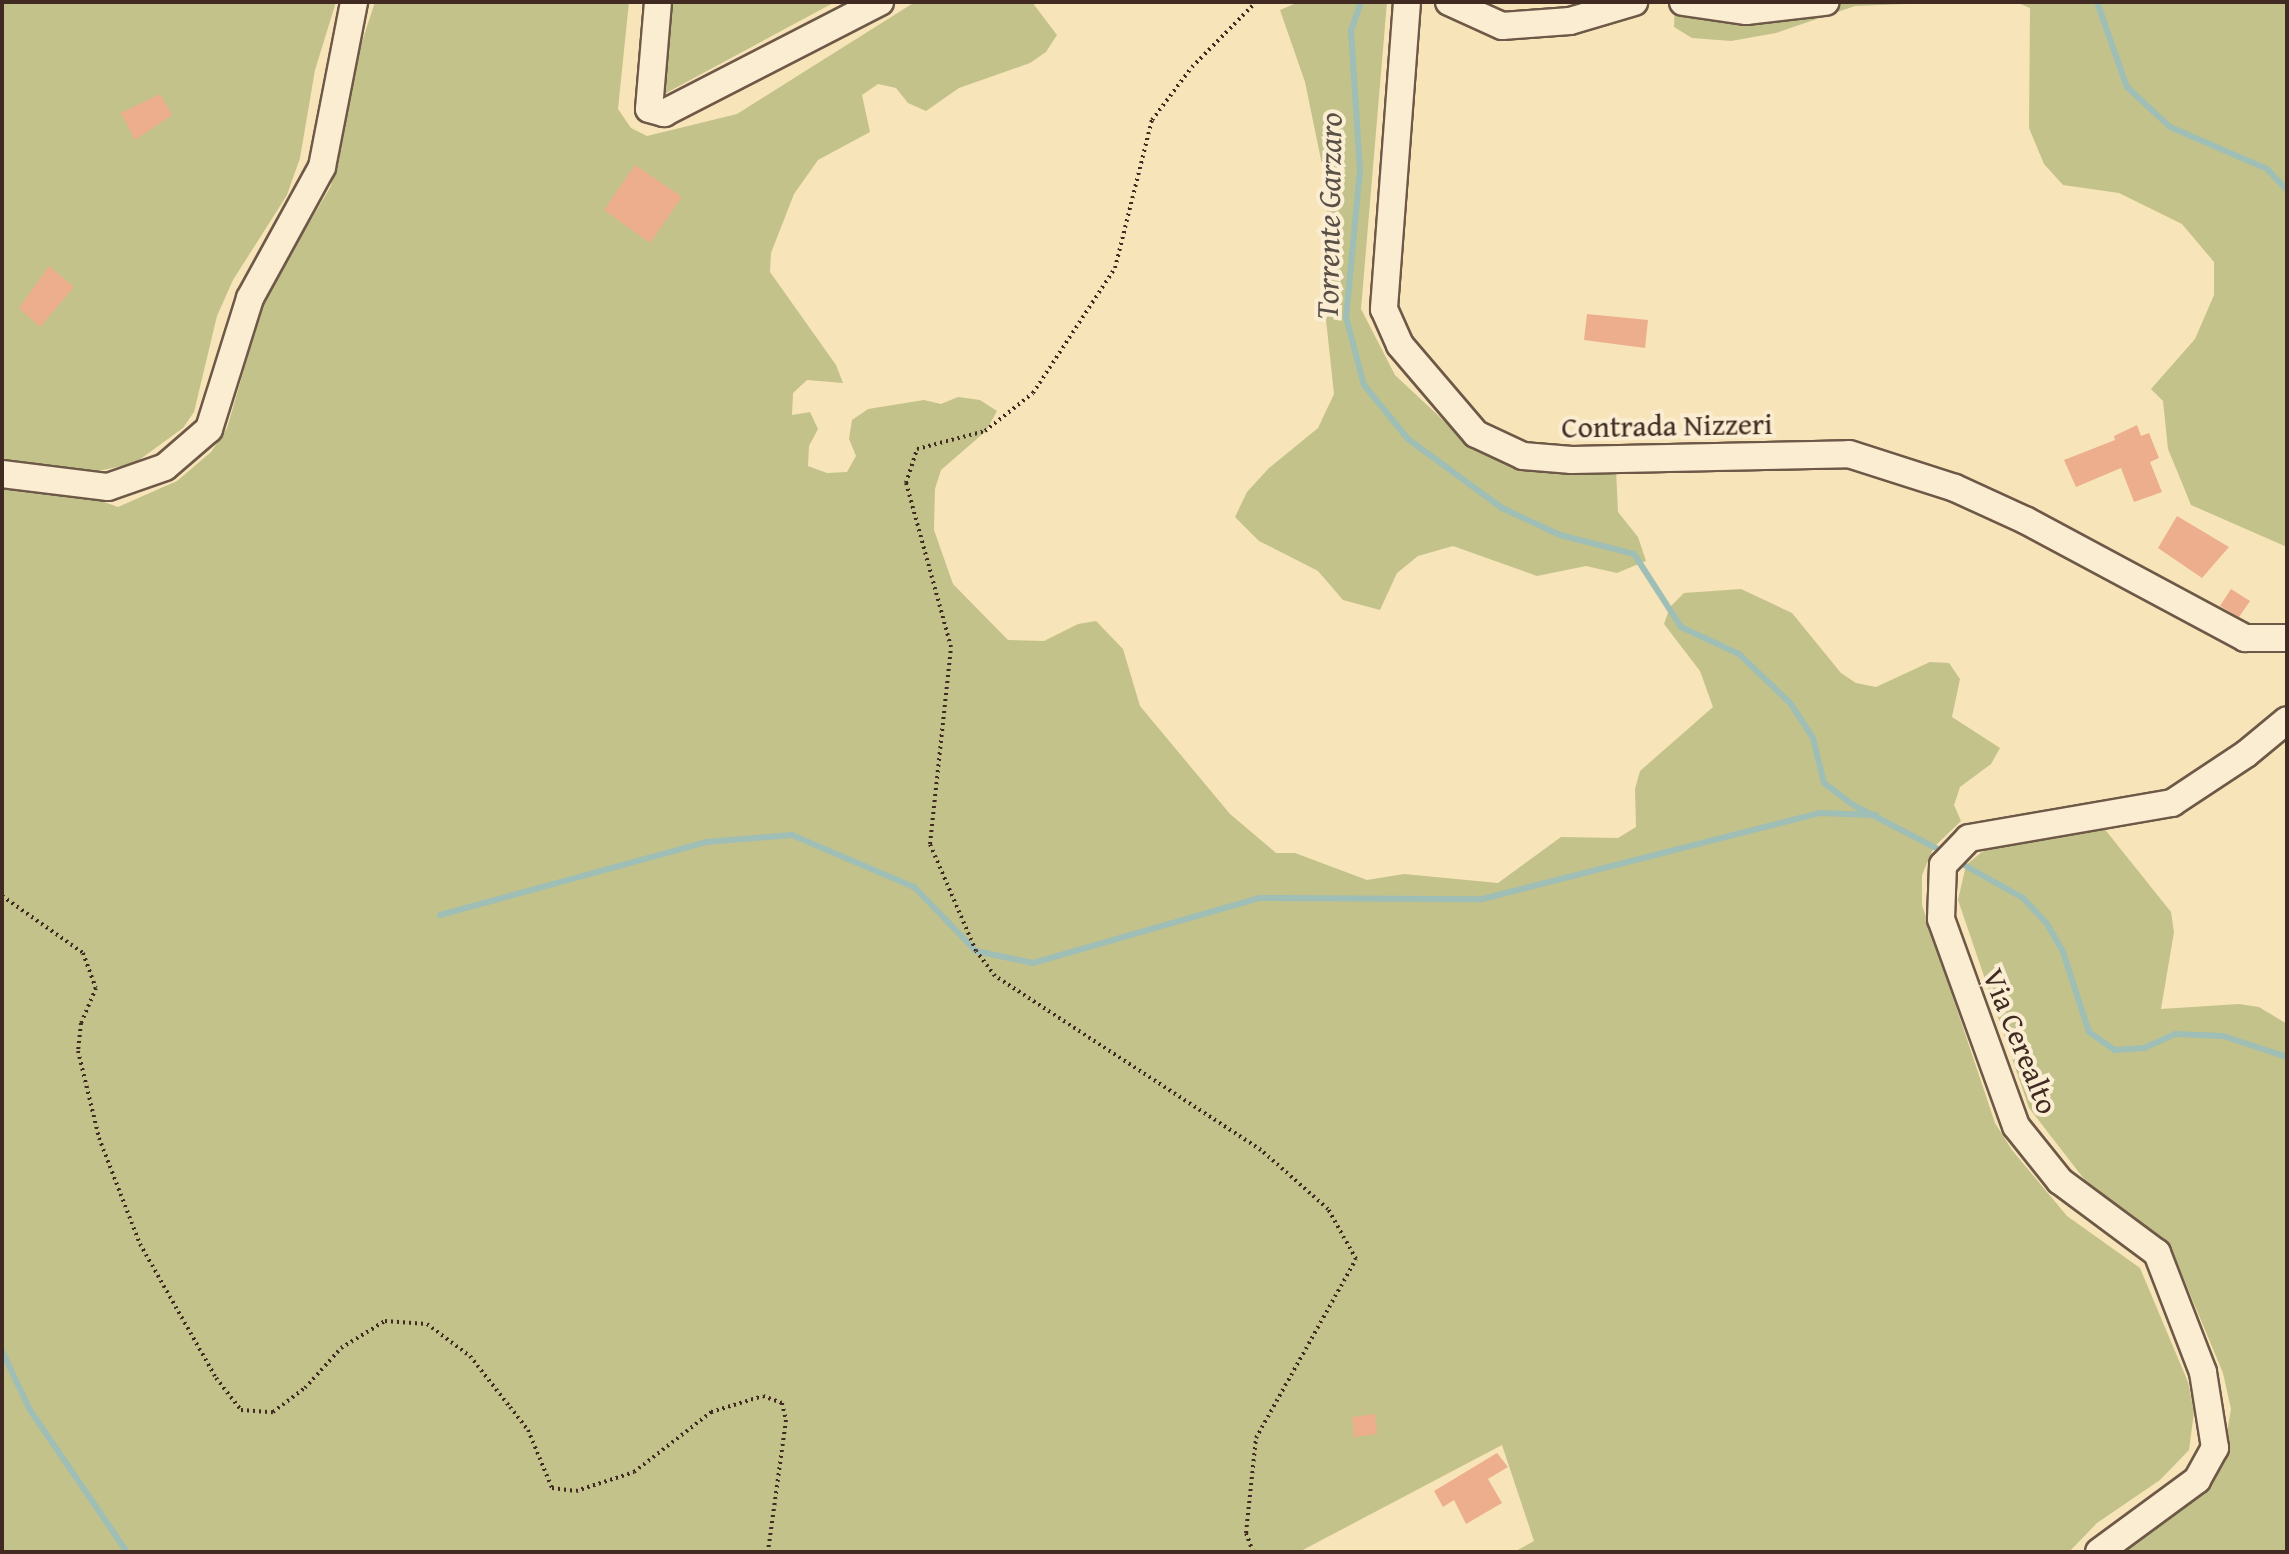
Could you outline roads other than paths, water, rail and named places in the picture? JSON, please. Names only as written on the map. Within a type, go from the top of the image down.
[{"type":"street","points":[[2,474],[108,487],[165,467],[209,429],[250,298],[322,167],[354,2]]},
{"type":"street","points":[[658,2],[649,109],[664,113],[880,2]]},
{"type":"street","name":"Contrada Nizzeri","points":[[1407,2],[1384,309],[1400,345],[1476,434],[1523,456],[1572,460],[1849,454],[1955,488],[2025,520],[2245,638],[2287,638]]},
{"type":"street","points":[[1449,2],[1502,26],[1570,21],[1634,2]]},
{"type":"street","points":[[1683,2],[1746,11],[1825,2]]},
{"type":"street","name":"Via Cerealto","points":[[2099,1552],[2197,1480],[2215,1448],[2203,1372],[2157,1253],[2060,1181],[2016,1126],[1941,919],[1943,865],[1969,838],[2172,803],[2246,754],[2287,720]]},
{"type":"waterway","name":"Torrente Garzaro","points":[[1361,2],[1351,31],[1360,170],[1346,317],[1364,385],[1408,439],[1502,508],[1560,535],[1634,554],[1681,627],[1739,654],[1791,704],[1813,738],[1824,783],[1855,806],[1936,848]]},
{"type":"waterway","points":[[2097,2],[2127,87],[2170,127],[2267,169],[2287,190]]},
{"type":"waterway","points":[[440,915],[706,842],[792,835],[914,887],[976,951],[1033,963],[1260,898],[1482,899],[1819,813],[1876,815]]},
{"type":"waterway","name":"Torrente Garzaro","points":[[1964,865],[2023,898],[2047,924],[2063,952],[2089,1032],[2115,1050],[2144,1048],[2176,1034],[2223,1036],[2287,1057]]},
{"type":"waterway","points":[[2,1351],[30,1410],[127,1552]]}]
